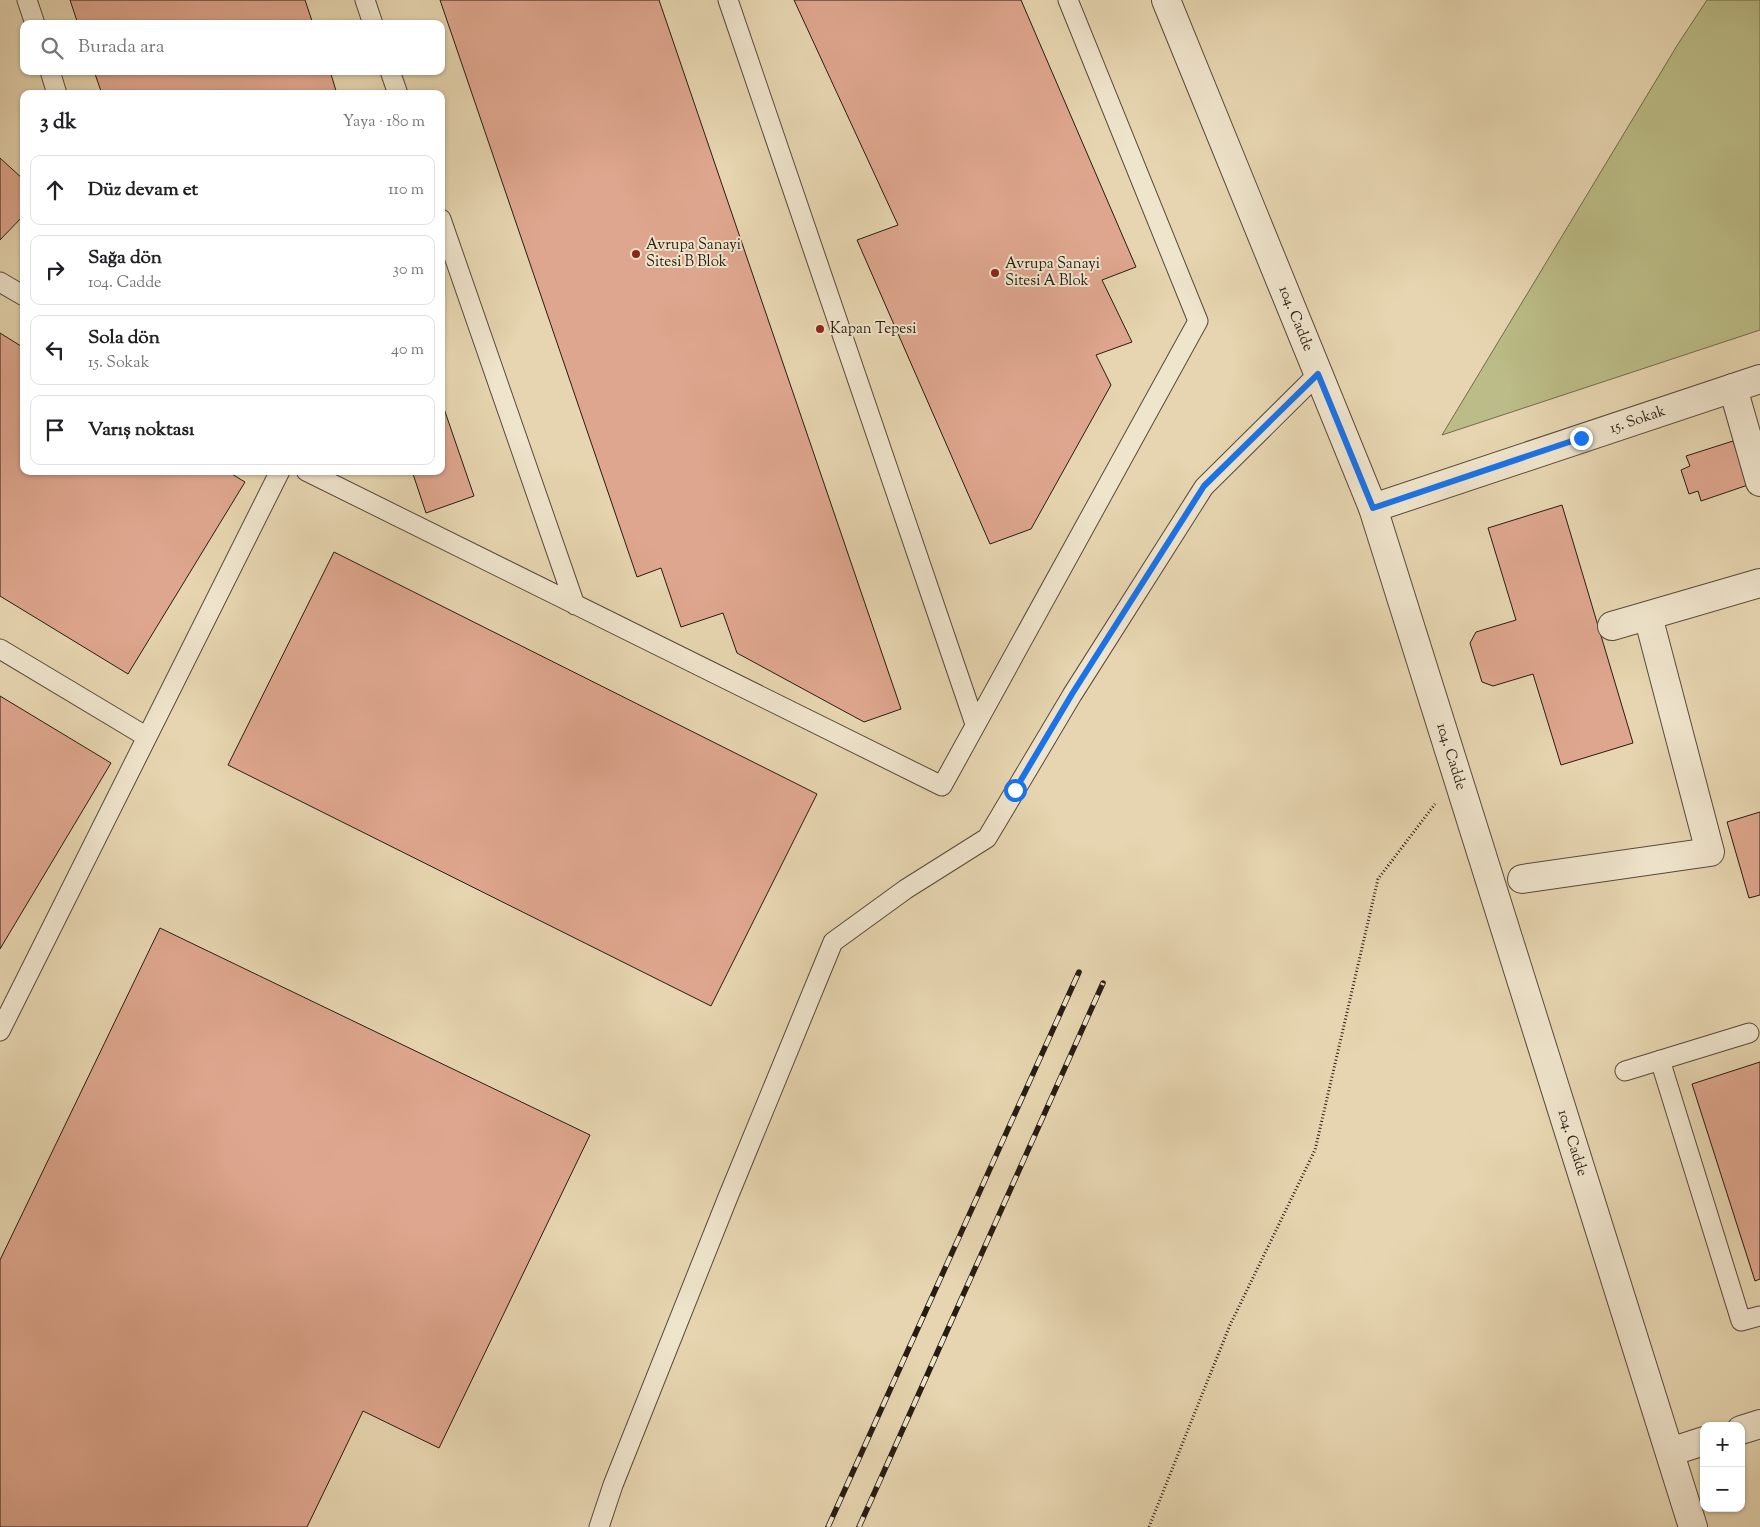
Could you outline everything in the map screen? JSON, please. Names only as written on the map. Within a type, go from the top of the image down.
[{"type":"street","name":"104. Cadde","points":[[1166,0],[1373,508],[1693,1527]]},
{"type":"street","name":"15. Sokak","points":[[1373,508],[1760,379]]},
{"type":"street","points":[[1733,388],[1760,482]]},
{"type":"street","points":[[1612,626],[1760,583]]},
{"type":"street","points":[[1522,880],[1710,852],[1648,616]]},
{"type":"street","points":[[1745,1429],[1760,1424]]},
{"type":"street","points":[[1670,1452],[1700,1442]]},
{"type":"lane","points":[[27,0],[34,20]]},
{"type":"lane","points":[[365,0],[372,20]]},
{"type":"lane","points":[[728,0],[976,724]]},
{"type":"lane","points":[[314,475],[942,786],[1198,321],[1068,0]]},
{"type":"lane","points":[[51,75],[56,90]]},
{"type":"lane","points":[[391,75],[397,90]]},
{"type":"lane","points":[[445,231],[575,605]]},
{"type":"lane","points":[[0,282],[20,294]]},
{"type":"lane","points":[[599,1527],[613,1486],[728,1196],[833,942],[906,889],[987,838],[1072,694],[1204,486],[1318,374]]},
{"type":"lane","points":[[0,1031],[278,475]]},
{"type":"lane","points":[[0,649],[147,737]]},
{"type":"lane","points":[[1625,1071],[1749,1033]]},
{"type":"lane","points":[[1660,1060],[1741,1321],[1760,1316]]},
{"type":"path","points":[[1149,1527],[1230,1325],[1315,1150],[1378,879],[1457,775]]},
{"type":"green space","points":[[1707,0],[1760,0],[1760,330],[1442,435],[1678,44]]},
{"type":"building","points":[[70,0],[305,0],[312,20],[77,20]]},
{"type":"building","name":"Avrupa Sanayi Sitesi B Blok","points":[[440,0],[659,0],[901,709],[864,722],[737,653],[723,613],[681,627],[661,568],[637,577]]},
{"type":"building","name":"Avrupa Sanayi Sitesi A Blok","points":[[794,0],[1021,0],[1136,267],[1102,280],[1132,342],[1096,355],[1111,385],[1031,529],[990,544],[857,240],[898,225]]},
{"type":"building","points":[[95,75],[331,75],[336,90],[101,90]]},
{"type":"building","points":[[0,158],[20,176],[20,219],[0,240]]},
{"type":"building","points":[[0,333],[20,346],[20,475],[234,475],[245,482],[128,674],[0,596]]},
{"type":"building","points":[[445,412],[474,496],[426,513],[413,475],[445,475]]},
{"type":"building","points":[[1733,441],[1748,485],[1701,501],[1698,491],[1689,494],[1681,470],[1690,466],[1686,456]]},
{"type":"building","points":[[1562,505],[1633,743],[1561,765],[1533,674],[1493,686],[1482,682],[1470,643],[1476,632],[1516,620],[1488,528]]},
{"type":"building","points":[[334,552],[817,794],[711,1006],[228,765]]},
{"type":"building","points":[[0,696],[111,763],[0,949]]},
{"type":"building","points":[[1760,812],[1760,895],[1749,898],[1727,822]]},
{"type":"building","points":[[160,928],[590,1135],[439,1448],[363,1411],[307,1527],[0,1527],[0,1260]]},
{"type":"building","points":[[1760,1062],[1760,1279],[1755,1281],[1692,1084]]},
{"type":"railway","points":[[828,1527],[1079,972]]},
{"type":"railway","points":[[859,1527],[1103,983]]},
{"type":"place","name":"Avrupa Sanayi Sitesi B Blok","points":[[636,254]]},
{"type":"place","name":"Avrupa Sanayi Sitesi A Blok","points":[[995,273]]},
{"type":"place","name":"Kapan Tepesi","points":[[820,329]]},
{"type":"route","points":[[1015,790],[1072,694],[1204,486],[1318,374],[1373,508],[1581,438]]}]
